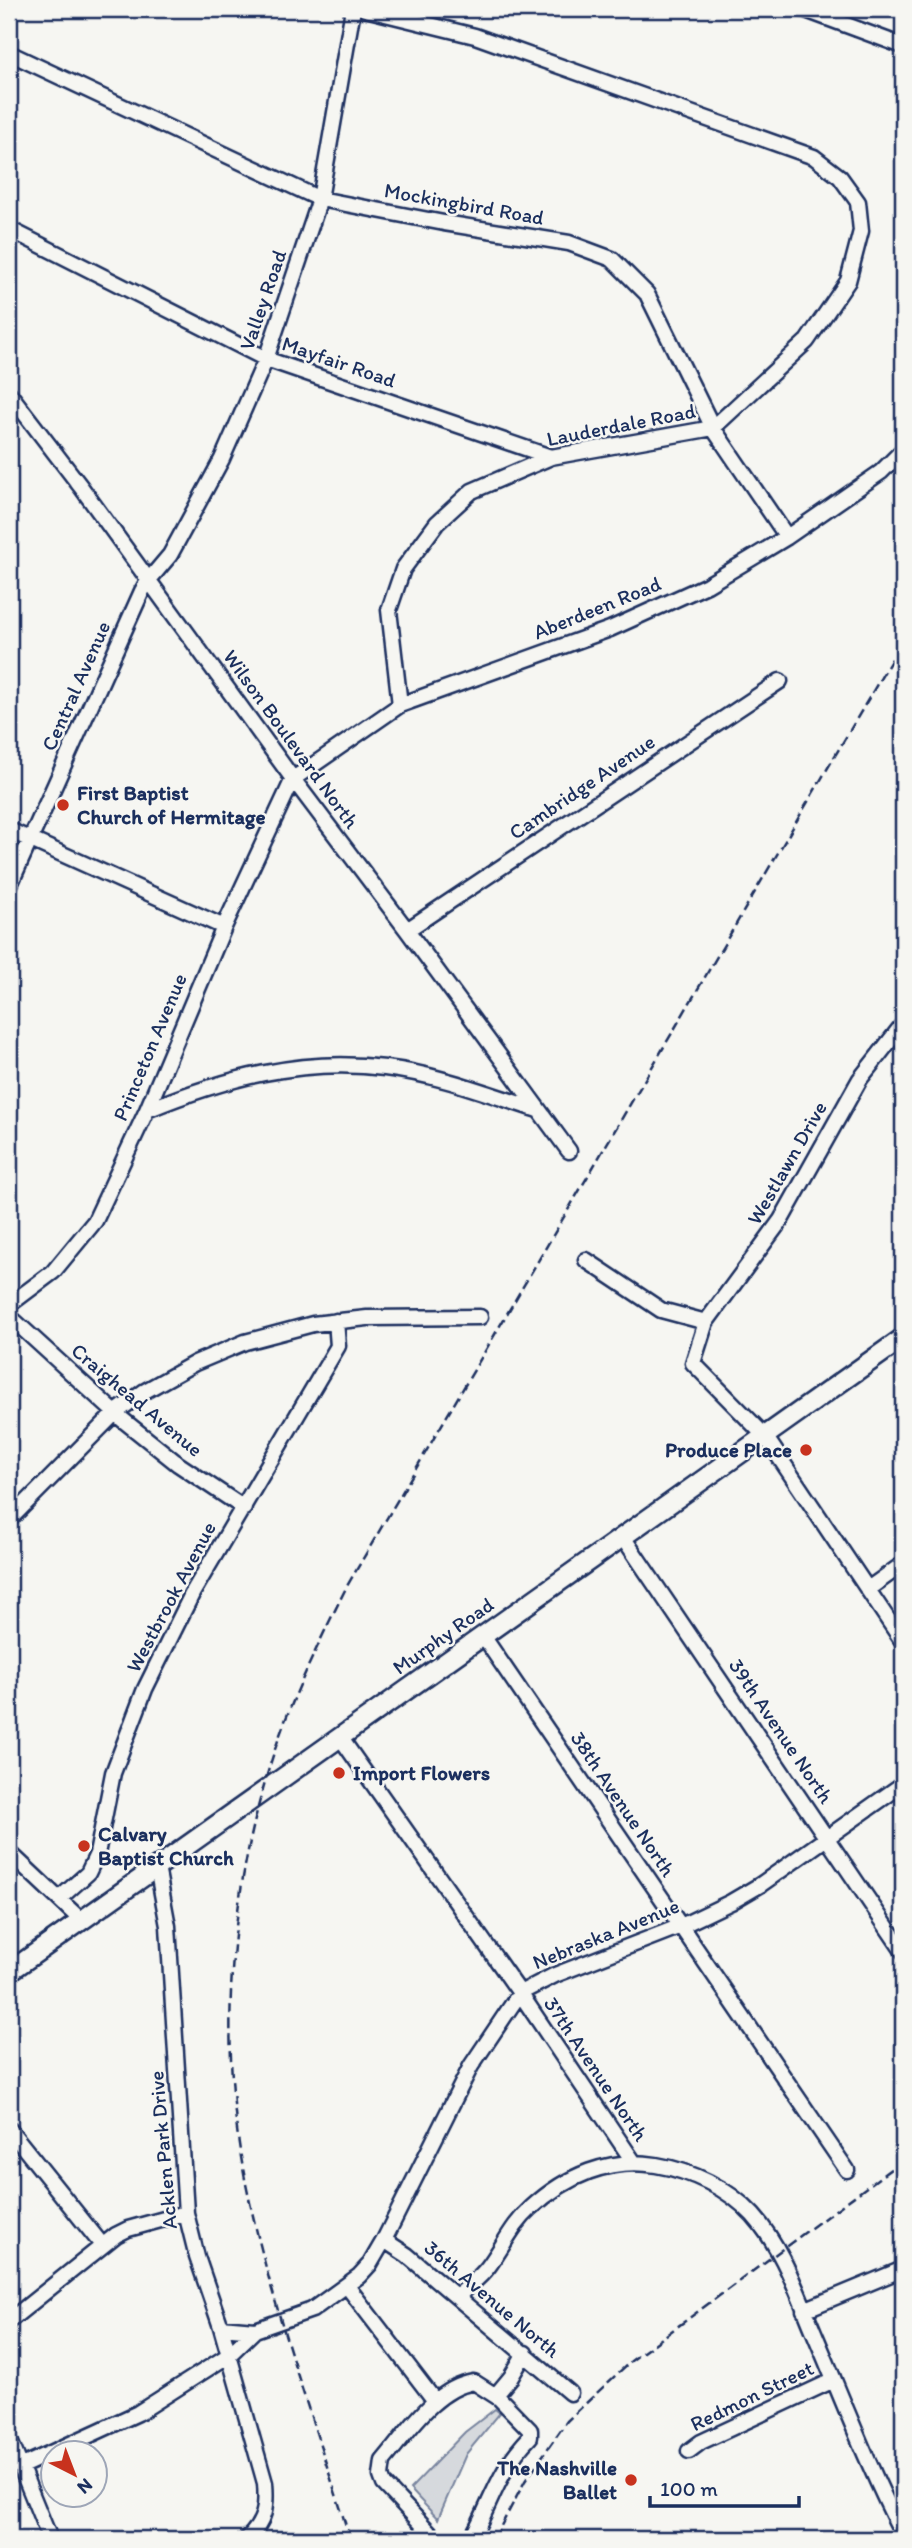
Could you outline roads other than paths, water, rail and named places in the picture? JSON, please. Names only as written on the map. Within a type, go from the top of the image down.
[{"type":"main road","name":"Murphy Road","points":[[9,1972],[903,1338]]},
{"type":"street","name":"Valley Road","points":[[148,581],[170,555],[222,459],[266,359],[320,199],[353,9]]},
{"type":"street","name":"Lauderdale Road","points":[[365,9],[475,36],[814,157],[840,177],[858,202],[861,231],[848,281],[807,341],[713,428],[551,457],[472,491],[437,523],[403,569],[389,610],[400,705]]},
{"type":"street","points":[[803,9],[903,46]]},
{"type":"street","name":"Mockingbird Road","points":[[9,53],[320,199],[569,243],[611,259],[647,294],[713,428],[787,537]]},
{"type":"street","name":"Mayfair Road","points":[[9,229],[266,359],[551,457]]},
{"type":"street","name":"Wilson Boulevard North","points":[[9,393],[569,1151]]},
{"type":"street","name":"Aberdeen Road","points":[[293,779],[400,705],[610,629],[707,585],[787,537],[881,472],[903,450]]},
{"type":"street","name":"Central Avenue","points":[[9,887],[148,581]]},
{"type":"street","name":"Cambridge Avenue","points":[[407,930],[780,681]]},
{"type":"street","name":"Princeton Avenue","points":[[9,1305],[53,1272],[95,1221],[147,1110],[224,927],[293,779]]},
{"type":"street","points":[[9,830],[224,927]]},
{"type":"street","name":"Westlawn Drive","points":[[706,1322],[782,1220],[860,1079],[903,1024]]},
{"type":"street","points":[[147,1110],[195,1090],[249,1075],[334,1066],[384,1068],[445,1080],[538,1110]]},
{"type":"street","points":[[586,1260],[661,1310],[706,1322],[694,1363],[765,1436],[903,1642]]},
{"type":"street","name":"Craighead Avenue","points":[[9,1316],[115,1413],[178,1464],[244,1508]]},
{"type":"street","points":[[9,1520],[115,1413],[145,1391],[195,1363],[245,1342],[313,1324],[367,1318],[480,1317]]},
{"type":"street","name":"Westbrook Avenue","points":[[60,1898],[88,1873],[93,1864],[113,1773],[145,1689],[193,1592],[338,1346],[336,1321]]},
{"type":"street","name":"39th Avenue North","points":[[623,1537],[903,1951]]},
{"type":"street","points":[[868,1589],[903,1564]]},
{"type":"street","name":"38th Avenue North","points":[[483,1636],[847,2170]]},
{"type":"street","name":"37th Avenue North","points":[[340,1737],[520,1993],[633,2161],[697,2176],[720,2189],[752,2214],[782,2256],[880,2490],[903,2535]]},
{"type":"street","name":"Nebraska Avenue","points":[[255,2330],[312,2311],[347,2286],[370,2264],[471,2066],[520,1993],[555,1975],[681,1926],[760,1885],[903,1784]]},
{"type":"street","points":[[9,1852],[82,1920]]},
{"type":"street","name":"Acklen Park Drive","points":[[158,1867],[168,1926],[186,2213],[265,2483],[267,2506],[264,2518],[247,2539]]},
{"type":"street","points":[[9,2129],[102,2245]]},
{"type":"street","points":[[458,2297],[489,2266],[519,2219],[547,2194],[578,2175],[633,2161]]},
{"type":"street","points":[[9,2321],[102,2245],[128,2229],[186,2213]]},
{"type":"street","name":"36th Avenue North","points":[[384,2240],[407,2255],[570,2392]]},
{"type":"street","points":[[804,2310],[903,2269]]},
{"type":"street","points":[[347,2286],[435,2402]]},
{"type":"street","points":[[221,2327],[255,2330]]},
{"type":"street","points":[[20,2467],[138,2413],[229,2355],[255,2330]]},
{"type":"street","points":[[496,2395],[511,2378],[525,2353]]},
{"type":"street","name":"Redmon Street","points":[[689,2451],[701,2442],[834,2380]]},
{"type":"street","points":[[436,2539],[384,2484],[380,2469],[383,2461],[435,2402],[465,2383],[474,2382],[496,2395],[526,2424],[530,2437],[502,2473],[471,2539]]},
{"type":"street","points":[[9,2438],[50,2539]]},
{"type":"railway","points":[[350,2539],[268,2274],[246,2184],[237,2126],[231,2068],[230,2009],[234,1950],[241,1891],[267,1776],[292,1704],[347,1586],[903,640]]},
{"type":"railway","points":[[494,2539],[525,2481],[567,2421],[631,2361],[903,2160]]},
{"type":"place","name":"First Baptist Church of Hermitage","points":[[63,805]]},
{"type":"place","name":"Produce Place","points":[[806,1450]]},
{"type":"place","name":"Import Flowers","points":[[339,1773]]},
{"type":"place","name":"Calvary Baptist Church","points":[[84,1846]]},
{"type":"place","name":"The Nashville Ballet","points":[[631,2480]]}]
